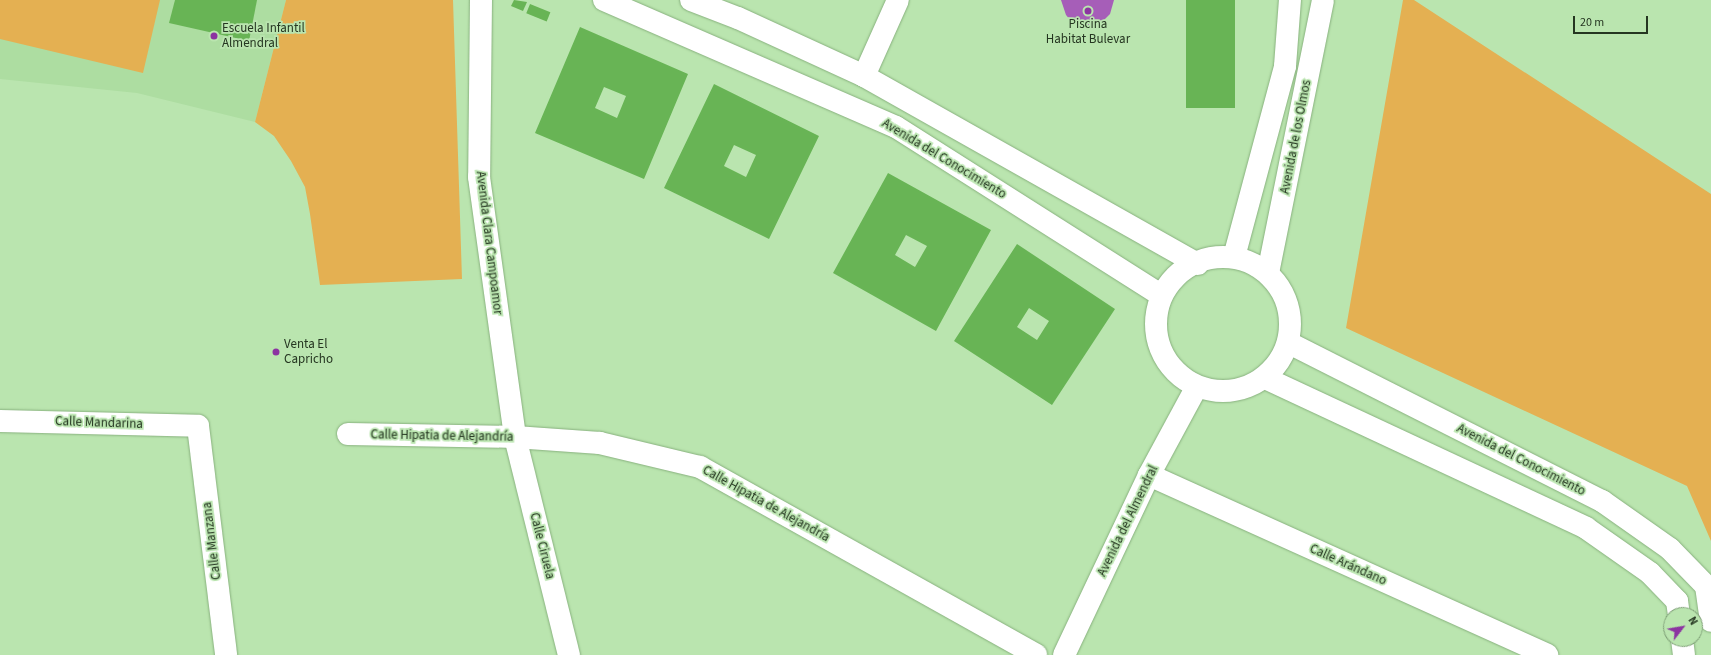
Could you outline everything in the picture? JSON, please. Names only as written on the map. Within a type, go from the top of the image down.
[{"type":"street","name":"Avenida Clara Campoamor","points":[[481,0],[479,177],[515,437]]},
{"type":"street","name":"Avenida del Conocimiento","points":[[604,0],[896,127],[1161,294]]},
{"type":"street","points":[[691,0],[738,18],[864,76],[1198,264]]},
{"type":"street","points":[[864,76],[898,0]]},
{"type":"street","name":"Avenida de los Olmos","points":[[1234,257],[1285,66],[1290,0]]},
{"type":"street","name":"Avenida de los Olmos","points":[[1268,273],[1323,0]]},
{"type":"street","points":[[1210,257],[1234,257],[1248,261],[1268,273],[1285,296],[1291,319],[1289,343],[1281,361],[1265,378],[1235,392],[1196,388],[1173,370],[1160,350],[1155,321],[1161,294],[1174,276],[1198,264],[1210,257]]},
{"type":"street","name":"Avenida del Conocimiento","points":[[1289,343],[1602,501],[1670,549],[1706,586],[1711,621]]},
{"type":"street","points":[[1265,378],[1586,528],[1650,573],[1676,600],[1677,607]]},
{"type":"street","name":"Avenida del Almendral","points":[[1064,655],[1148,475],[1196,388]]},
{"type":"street","name":"Calle Mandarina","points":[[0,421],[198,426]]},
{"type":"street","name":"Calle Manzana","points":[[198,426],[226,655]]},
{"type":"street","name":"Calle Hipatia de Alejandría","points":[[348,434],[515,437],[600,443],[700,466],[1036,655]]},
{"type":"street","name":"Calle Ciruela","points":[[515,437],[569,655]]},
{"type":"street","name":"Calle Arándano","points":[[1148,475],[1547,655]]},
{"type":"shaded area","points":[[0,0],[286,0],[255,122],[137,93],[0,79]]},
{"type":"shaded area","points":[[0,0],[160,0],[143,73],[0,39]]},
{"type":"shaded area","points":[[286,0],[453,0],[462,279],[320,285],[305,187],[291,161],[274,136],[255,122]]},
{"type":"shaded area","name":"Piscina Habitat Bulevar","points":[[1061,0],[1114,0],[1110,14],[1104,20],[1089,27],[1072,22],[1066,15]]},
{"type":"shaded area","points":[[1403,0],[1414,0],[1711,194],[1711,541],[1687,486],[1346,328]]},
{"type":"building","points":[[175,0],[257,0],[249,41],[169,23]]},
{"type":"building","points":[[514,0],[527,2],[523,11],[511,6]]},
{"type":"building","points":[[1186,0],[1235,0],[1235,108],[1186,108]]},
{"type":"building","points":[[530,4],[550,12],[547,22],[526,13]]},
{"type":"building","points":[[580,27],[688,74],[644,179],[535,133]],"holes":[[[604,87],[626,96],[617,118],[595,108]]]},
{"type":"building","points":[[714,84],[819,136],[769,239],[664,188]],"holes":[[[734,145],[756,155],[746,177],[724,166]]]},
{"type":"building","points":[[888,173],[991,230],[936,331],[833,273]],"holes":[[[906,235],[927,246],[915,267],[895,255]]]},
{"type":"building","points":[[1017,244],[1115,309],[1052,405],[954,341]],"holes":[[[1029,308],[1049,321],[1037,340],[1017,327]]]},
{"type":"place","name":"Piscina Habitat Bulevar","points":[[1088,11]]},
{"type":"place","name":"Escuela Infantil Almendral","points":[[214,36]]},
{"type":"place","name":"Venta El Capricho","points":[[276,352]]}]
